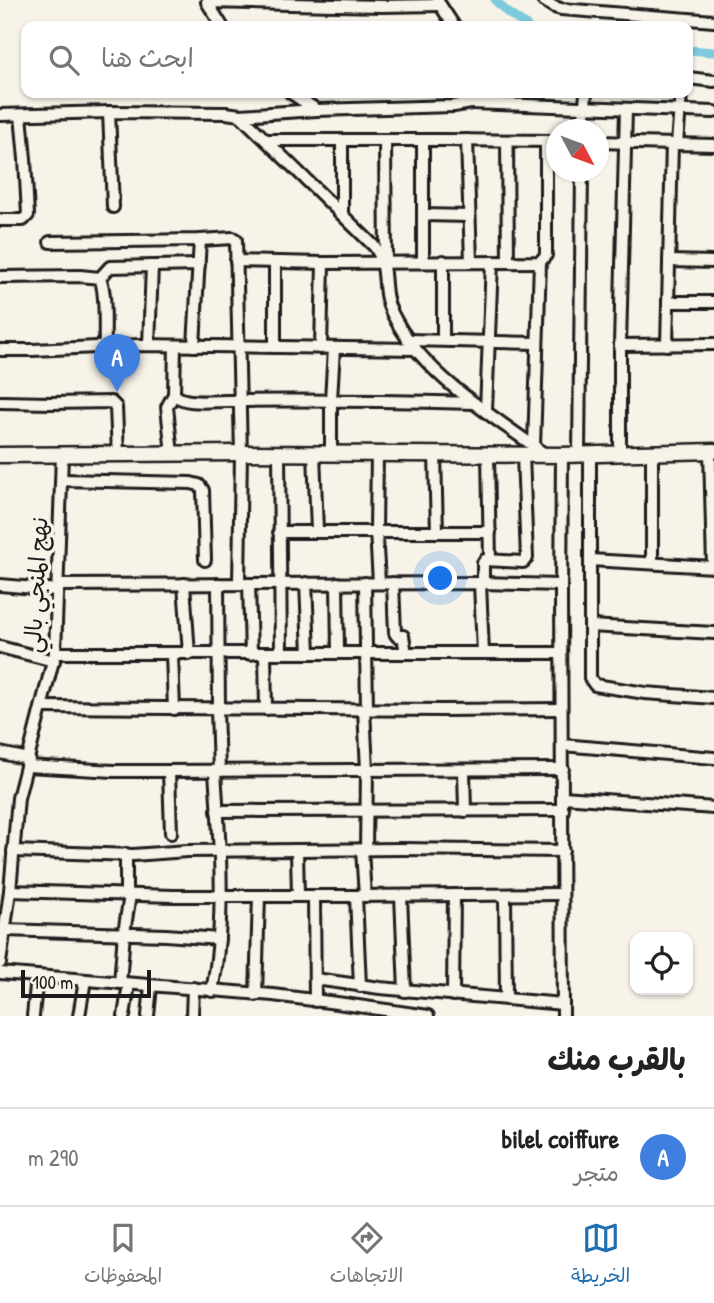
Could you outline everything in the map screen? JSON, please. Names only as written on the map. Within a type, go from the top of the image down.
[{"type":"street","points":[[543,0],[562,9],[714,21]]},
{"type":"street","points":[[207,1],[381,6],[439,3],[451,21]]},
{"type":"street","points":[[207,1],[219,21]]},
{"type":"street","points":[[693,79],[714,81]]},
{"type":"street","points":[[299,98],[317,110]]},
{"type":"street","points":[[0,115],[109,112],[240,115],[454,106],[471,98],[585,108],[714,112]]},
{"type":"street","points":[[584,119],[586,98]]},
{"type":"street","points":[[667,345],[675,144],[680,98]]},
{"type":"street","points":[[620,453],[626,109]]},
{"type":"street","points":[[109,112],[113,207]]},
{"type":"street","points":[[0,220],[23,220],[28,215],[21,115]]},
{"type":"street","points":[[240,115],[342,214],[385,262]]},
{"type":"street","points":[[266,140],[546,141]]},
{"type":"street","points":[[342,140],[342,214]]},
{"type":"street","points":[[385,140],[385,296],[392,315],[421,358],[534,452]]},
{"type":"street","points":[[423,140],[423,262]]},
{"type":"street","points":[[467,140],[471,261]]},
{"type":"street","points":[[508,141],[508,262]]},
{"type":"street","points":[[609,142],[714,145]]},
{"type":"street","points":[[483,653],[483,562],[523,562],[527,558],[534,452],[540,262],[546,256],[549,182]]},
{"type":"street","points":[[582,182],[584,454],[590,560],[590,678],[595,685],[645,693],[714,698]]},
{"type":"street","points":[[423,215],[469,216]]},
{"type":"street","points":[[50,242],[235,238],[244,584],[251,654]]},
{"type":"street","points":[[194,346],[200,240]]},
{"type":"street","points":[[236,261],[540,262]]},
{"type":"street","points":[[443,261],[443,340]]},
{"type":"street","points":[[486,410],[492,261]]},
{"type":"street","points":[[669,261],[714,262]]},
{"type":"street","points":[[275,262],[275,347]]},
{"type":"street","points":[[321,348],[323,263]]},
{"type":"street","points":[[100,278],[110,267],[199,265]]},
{"type":"street","points":[[149,345],[152,266]]},
{"type":"street","points":[[0,277],[100,278]]},
{"type":"street","points":[[100,278],[103,293],[104,347]]},
{"type":"street","points":[[668,302],[714,302]]},
{"type":"street","points":[[0,350],[149,345],[334,348],[443,340],[537,342]]},
{"type":"street","points":[[620,345],[714,344]]},
{"type":"street","points":[[172,454],[167,407],[174,394],[175,346]]},
{"type":"street","points":[[331,453],[334,348]]},
{"type":"street","points":[[174,394],[183,400],[475,402]]},
{"type":"street","points":[[0,402],[111,402],[116,407],[118,454]]},
{"type":"street","points":[[0,455],[534,452],[562,455],[712,451],[714,567],[590,560]]},
{"type":"street","points":[[652,452],[652,564]]},
{"type":"street","points":[[279,453],[281,653]]},
{"type":"street","points":[[314,453],[317,531]]},
{"type":"street","points":[[377,453],[376,531],[379,583]]},
{"type":"street","points":[[435,454],[437,532]]},
{"type":"street","points":[[488,454],[490,560]]},
{"type":"street","name":"نهج المنجي بالي","points":[[0,963],[18,799],[55,657],[62,455]]},
{"type":"street","points":[[315,979],[405,991],[506,999],[563,1010],[562,455]]},
{"type":"street","points":[[62,480],[199,485],[203,490],[205,560]]},
{"type":"street","points":[[279,532],[490,532]]},
{"type":"street","points":[[0,585],[58,588],[279,583],[561,584]]},
{"type":"street","points":[[306,583],[309,653]]},
{"type":"street","points":[[337,583],[338,653]]},
{"type":"street","points":[[360,986],[367,770],[368,653],[365,583]]},
{"type":"street","points":[[393,583],[395,633],[397,636],[403,636],[406,653]]},
{"type":"street","points":[[184,584],[189,654]]},
{"type":"street","points":[[212,990],[219,939],[218,584]]},
{"type":"street","points":[[590,626],[714,634]]},
{"type":"street","points":[[0,647],[55,657],[265,653],[561,653]]},
{"type":"street","points":[[265,653],[266,709]]},
{"type":"street","points":[[172,654],[174,709]]},
{"type":"street","points":[[42,707],[561,709]]},
{"type":"street","points":[[562,745],[714,758]]},
{"type":"street","points":[[0,753],[28,762],[114,771],[563,769]]},
{"type":"street","points":[[464,769],[465,810]]},
{"type":"street","points":[[169,771],[171,833]]},
{"type":"street","points":[[563,797],[714,808]]},
{"type":"street","points":[[218,811],[563,810]]},
{"type":"street","points":[[13,850],[126,855],[297,850],[563,851]]},
{"type":"street","points":[[297,850],[298,896]]},
{"type":"street","points":[[124,1016],[124,933],[128,895],[126,855]]},
{"type":"street","points":[[10,891],[219,896],[562,894]]},
{"type":"street","points":[[453,995],[454,895]]},
{"type":"street","points":[[505,895],[506,999]]},
{"type":"street","points":[[256,995],[259,896]]},
{"type":"street","points":[[314,896],[315,1000]]},
{"type":"street","points":[[401,896],[405,991]]},
{"type":"street","points":[[4,930],[177,935],[219,939]]},
{"type":"street","points":[[0,973],[315,1000],[372,1012],[422,1016]]},
{"type":"street","points":[[33,1016],[37,976]]},
{"type":"street","points":[[79,1016],[85,980]]},
{"type":"street","points":[[148,1016],[151,986]]},
{"type":"street","points":[[192,1016],[193,988]]},
{"type":"waterway","points":[[495,0],[520,21]]},
{"type":"waterway","points":[[693,50],[714,52]]},
{"type":"place","name":"bilel coiffure","points":[[117,392]]}]
